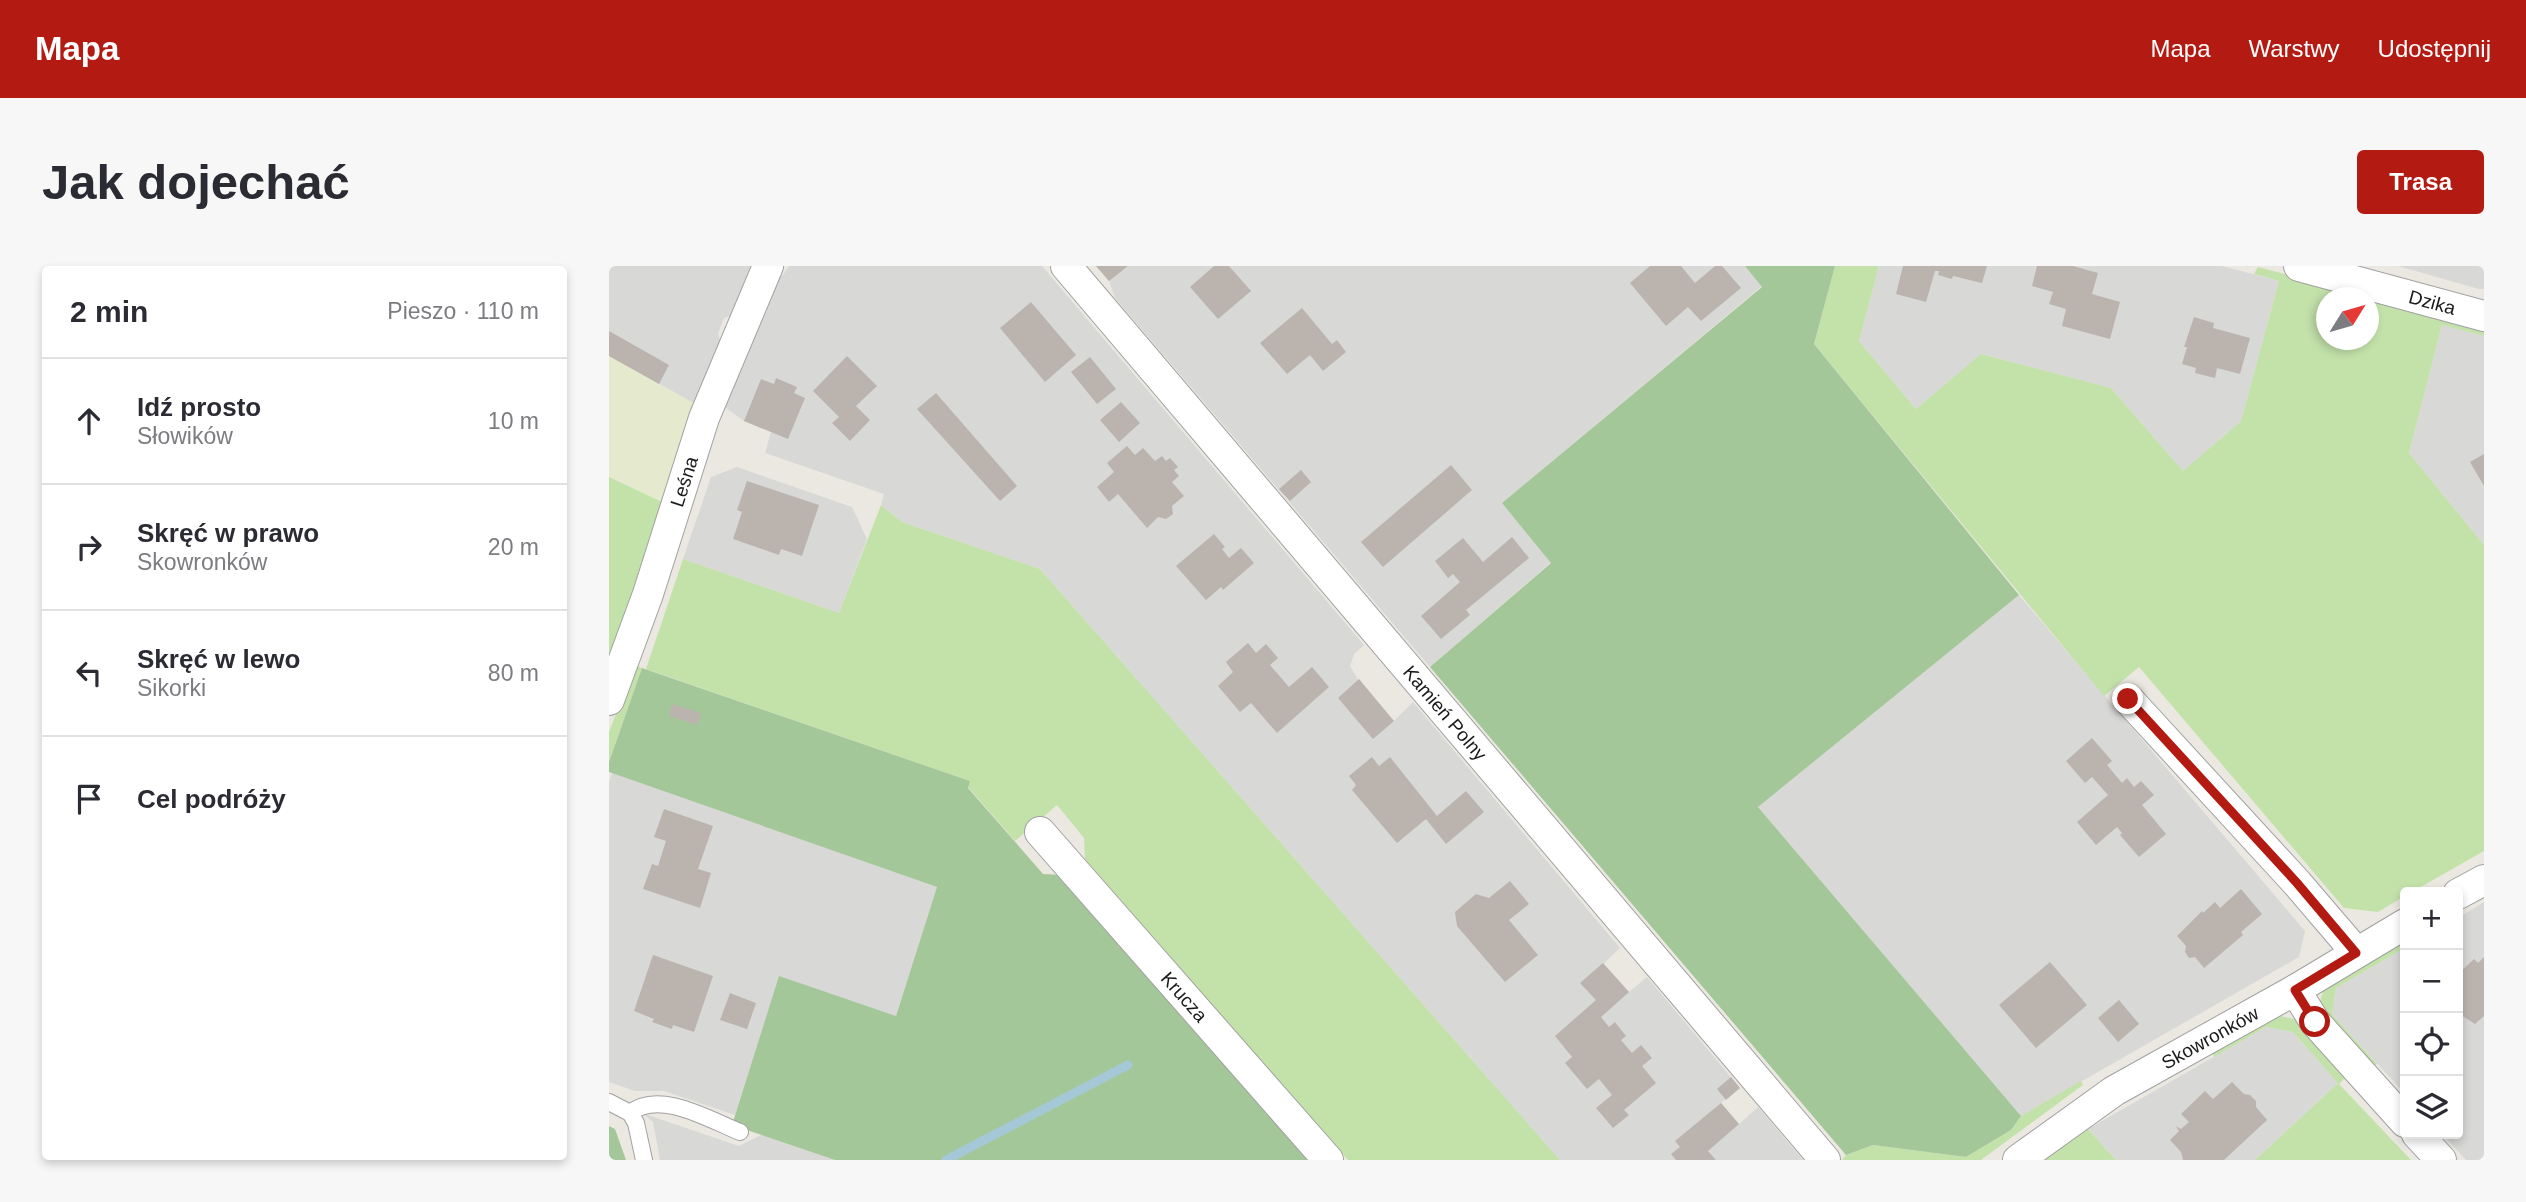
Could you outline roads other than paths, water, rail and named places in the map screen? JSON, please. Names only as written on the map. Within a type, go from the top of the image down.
[{"type":"street","name":"Leśna","points":[[609,700],[647,594],[704,418],[768,266]]},
{"type":"street","name":"Kamień Polny","points":[[1066,266],[1825,1160]]},
{"type":"street","name":"Dzika","points":[[2299,266],[2484,316]]},
{"type":"street","points":[[2128,699],[2297,883],[2356,953]]},
{"type":"street","name":"Krucza","points":[[1040,832],[1328,1160]]},
{"type":"street","points":[[2463,891],[2484,880]]},
{"type":"street","name":"Skowronków","points":[[2018,1160],[2114,1091],[2295,990],[2400,927]]},
{"type":"street","points":[[2295,990],[2315,1022],[2400,1116]]},
{"type":"street","points":[[2422,1139],[2441,1160]]},
{"type":"lane","points":[[609,1102],[630,1113],[636,1123],[644,1160]]},
{"type":"lane","points":[[630,1113],[638,1106],[669,1104],[740,1132]]},
{"type":"waterway","points":[[946,1160],[1128,1065]]}]
